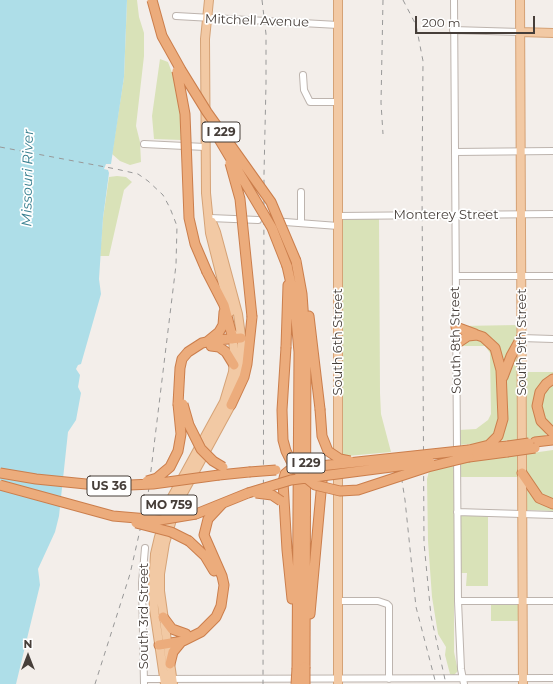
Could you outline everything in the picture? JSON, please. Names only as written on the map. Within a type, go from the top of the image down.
[{"type":"highway","name":"I 229","points":[[152,0],[162,35],[177,71],[247,182],[272,228],[286,266],[294,297],[299,352],[297,640],[305,684]]},
{"type":"highway","name":"I 229","points":[[152,0],[162,36],[181,70],[219,128],[271,202],[296,261],[302,294],[306,350],[305,647],[296,684]]},
{"type":"highway","points":[[177,71],[185,114],[189,218],[195,244],[224,305],[238,341],[207,345]]},
{"type":"highway","points":[[219,128],[240,199],[250,286],[252,318],[247,364],[231,405]]},
{"type":"highway","points":[[296,261],[304,292],[312,337],[322,436],[328,451],[340,459],[360,467]]},
{"type":"highway","points":[[286,266],[288,291],[282,410],[283,440],[286,451],[293,465],[300,473],[315,485],[340,491],[358,490],[490,445],[498,436],[502,419],[502,382],[500,363],[495,348],[487,340],[456,327]]},
{"type":"highway","points":[[132,486],[157,478],[170,467],[175,459],[180,442],[182,388],[187,362],[201,348],[207,345],[219,332],[225,316],[224,305]]},
{"type":"highway","points":[[456,344],[464,337],[477,335]]},
{"type":"highway","points":[[502,382],[508,362],[521,338]]},
{"type":"highway","points":[[207,345],[219,347],[226,352],[234,365]]},
{"type":"highway","points":[[553,379],[543,387],[538,396],[536,406],[541,421],[553,433]]},
{"type":"highway","points":[[181,404],[201,449],[221,471]]},
{"type":"highway","name":"US 36","points":[[0,485],[113,516],[160,520],[196,514],[248,493],[283,482],[322,476],[360,467],[508,449],[535,445],[553,440]]},
{"type":"highway","name":"US 36","points":[[535,445],[553,446]]},
{"type":"highway","points":[[305,647],[309,626],[322,476],[316,467]]},
{"type":"highway","name":"US 36","points":[[0,473],[76,483],[132,486],[221,471],[246,472],[316,467],[360,467]]},
{"type":"highway","points":[[291,469],[285,474],[283,482],[283,503],[289,575],[297,640]]},
{"type":"highway","points":[[522,473],[538,498],[553,504]]},
{"type":"highway","points":[[248,493],[267,493],[276,496],[283,503]]},
{"type":"highway","points":[[164,644],[201,632],[210,625],[221,606],[224,585],[222,576],[204,534],[208,519],[222,504]]},
{"type":"highway","points":[[113,516],[171,532],[189,541],[205,556],[212,567],[219,588],[215,609],[209,618],[184,637],[173,652],[170,664]]},
{"type":"highway","points":[[163,617],[172,629],[184,637]]},
{"type":"main road","points":[[209,0],[205,39],[206,193],[210,218],[210,233],[238,341],[238,380],[231,405]]},
{"type":"main road","name":"South 6th Street","points":[[338,0],[338,682]]},
{"type":"main road","name":"South 9th Street","points":[[520,0],[523,681]]},
{"type":"main road","points":[[520,32],[553,34]]},
{"type":"main road","name":"MO 759","points":[[169,682],[164,644],[153,588],[159,537],[172,498],[224,402],[234,365],[238,341]]},
{"type":"main road","name":"MO 759","points":[[169,682],[170,664],[164,644],[160,574],[165,543],[170,524],[184,490],[231,405]]},
{"type":"street","name":"South 8th Street","points":[[454,0],[458,602],[463,681]]},
{"type":"street","name":"Mitchell Avenue","points":[[176,16],[208,19],[338,25]]},
{"type":"street","points":[[454,30],[520,32]]},
{"type":"street","points":[[304,75],[304,90],[310,102],[338,102]]},
{"type":"street","points":[[144,144],[205,147]]},
{"type":"street","points":[[455,152],[553,151]]},
{"type":"street","points":[[301,192],[301,223]]},
{"type":"street","name":"Monterey Street","points":[[338,216],[553,214]]},
{"type":"street","points":[[210,218],[258,220]]},
{"type":"street","points":[[272,221],[338,226]]},
{"type":"street","points":[[456,276],[553,276]]},
{"type":"street","points":[[521,338],[553,339]]},
{"type":"street","points":[[457,512],[553,515]]},
{"type":"street","name":"South 3rd Street","points":[[144,682],[142,583],[145,548]]},
{"type":"street","points":[[338,601],[382,602],[389,606],[389,679]]},
{"type":"street","points":[[458,602],[553,601]]},
{"type":"street","points":[[144,682],[338,682],[389,679],[399,682],[523,681],[553,678]]},
{"type":"green space","points":[[127,0],[137,0],[139,17],[144,33],[144,56],[136,126],[140,142],[141,162],[130,165],[120,161],[112,154],[124,77]]},
{"type":"green space","points":[[160,59],[168,62],[178,89],[181,140],[154,139],[152,116]]},
{"type":"green space","points":[[109,177],[126,177],[132,182],[124,190],[109,256],[100,256],[103,218]]},
{"type":"green space","points":[[379,217],[381,414],[391,452],[348,456],[343,455],[341,221],[342,219]]},
{"type":"green space","points":[[518,325],[516,339],[503,370],[496,346],[460,326]]},
{"type":"green space","points":[[479,337],[496,356],[499,415],[495,435],[484,443],[459,445],[459,430],[476,429],[488,420],[491,414],[490,353],[485,346],[462,346],[461,344],[462,342]]},
{"type":"green space","points":[[518,350],[518,440],[497,441],[504,384]]},
{"type":"green space","points":[[525,372],[553,372],[553,377],[538,392],[547,434],[543,437],[525,439]]},
{"type":"green space","points":[[553,381],[553,429],[543,419],[540,399]]},
{"type":"green space","points":[[553,450],[553,501],[543,498],[530,482],[525,467],[525,454]]},
{"type":"green space","points":[[519,455],[519,477],[460,477],[460,463]]},
{"type":"green space","points":[[454,463],[454,652],[458,671],[454,675],[450,674],[445,655],[446,647],[438,634],[432,597],[428,541],[427,479],[430,467]]},
{"type":"green space","points":[[525,485],[553,505],[553,511],[526,510]]},
{"type":"green space","points":[[462,514],[488,515],[488,586],[466,586],[467,573],[460,573],[459,516]]},
{"type":"green space","points":[[491,603],[519,604],[519,621],[491,621]]},
{"type":"water","name":"Missouri River","points":[[0,0],[127,0],[124,77],[111,164],[106,164],[104,169],[108,170],[109,173],[103,218],[99,279],[101,294],[81,364],[78,365],[76,369],[80,375],[78,387],[81,393],[76,420],[68,432],[59,516],[55,532],[38,569],[40,585],[16,684],[0,684]]},
{"type":"railway","points":[[262,0],[266,34],[264,174],[263,684]]},
{"type":"railway","points":[[383,0],[381,103],[383,134]]},
{"type":"railway","points":[[403,0],[416,25],[423,61],[422,185],[424,543],[431,616],[446,684]]},
{"type":"railway","points":[[0,147],[138,174],[163,195],[177,226],[176,265],[148,495],[130,574],[95,684]]},
{"type":"railway","points":[[400,468],[405,500],[416,607],[436,684]]}]
